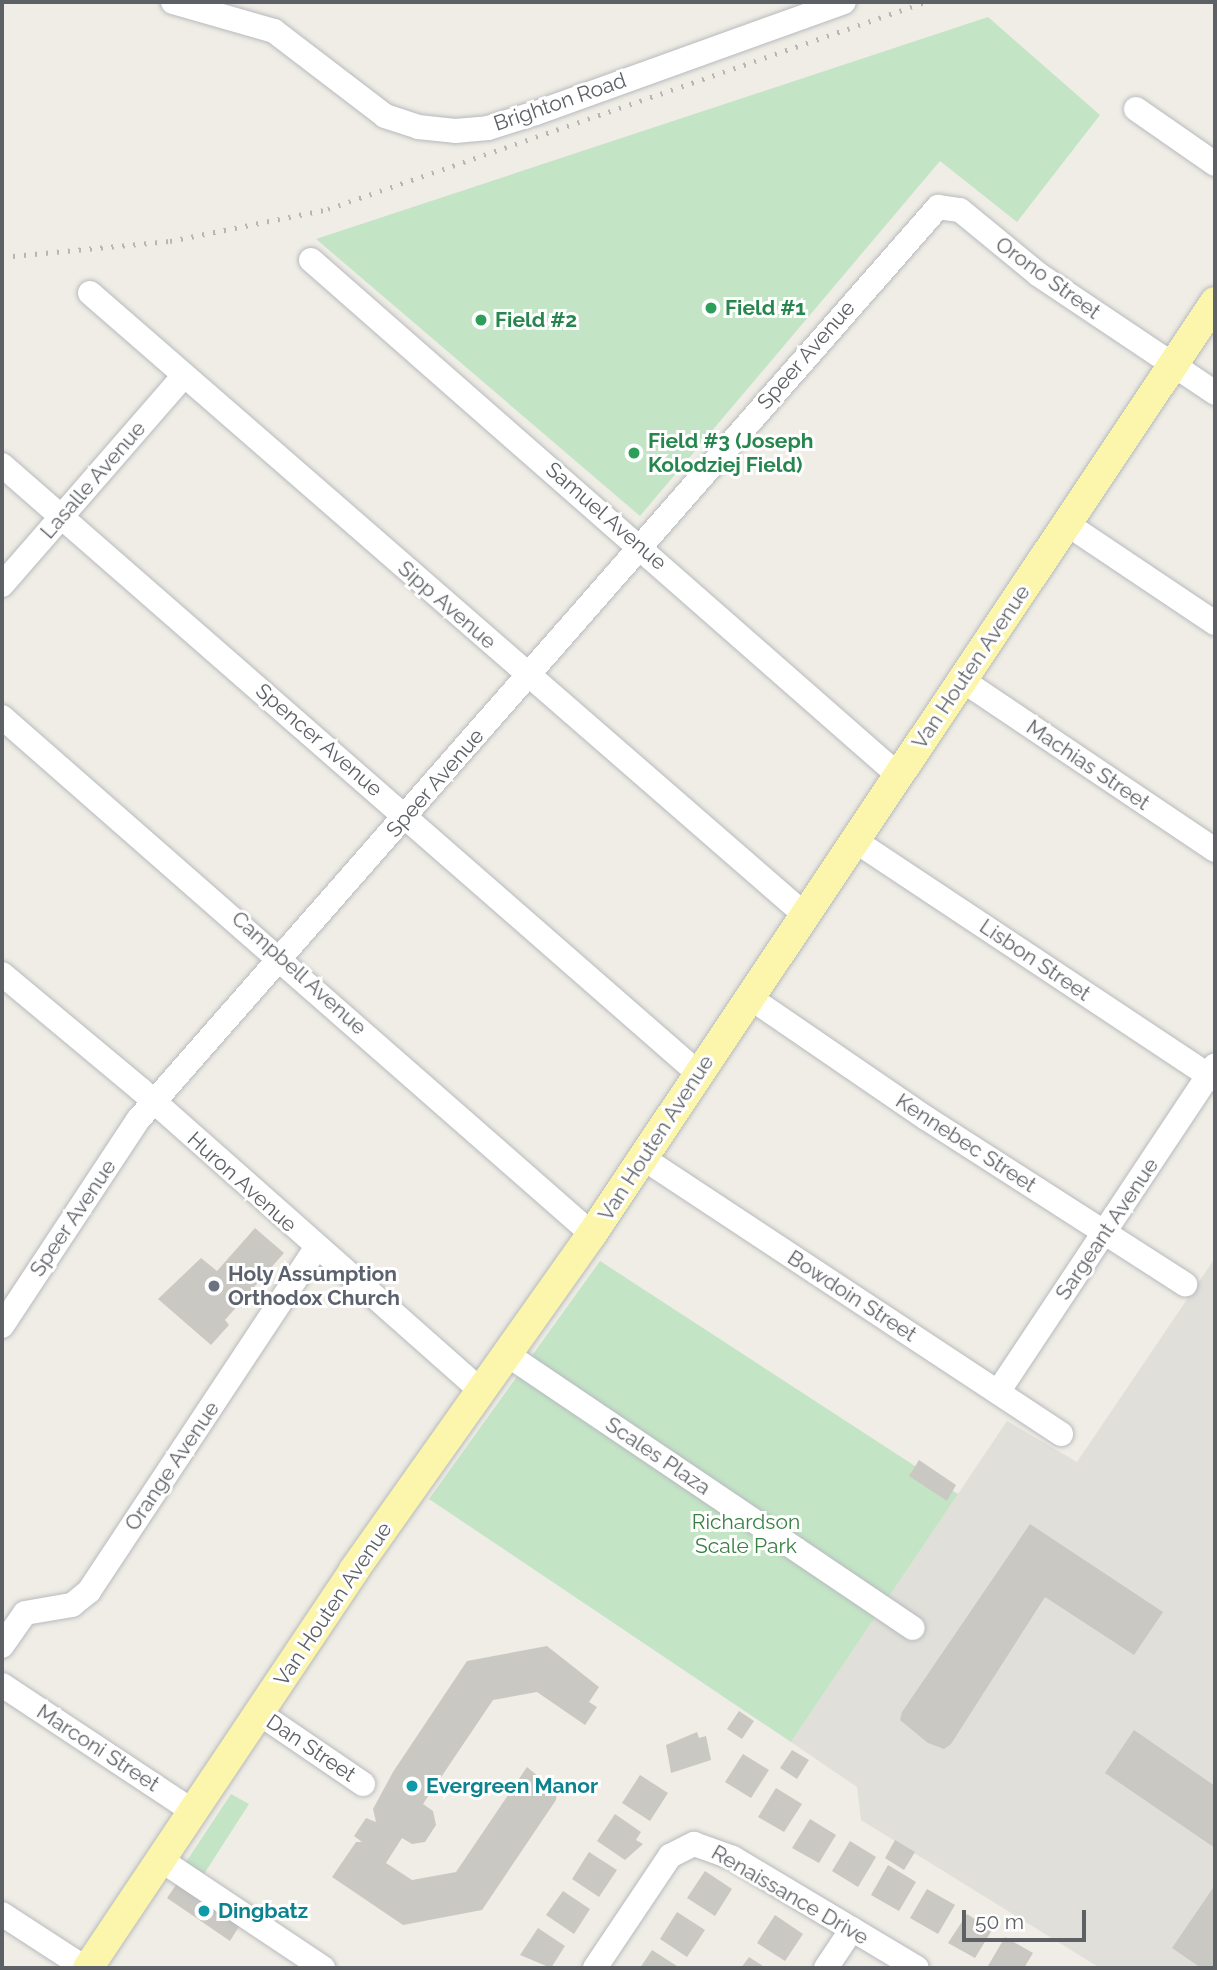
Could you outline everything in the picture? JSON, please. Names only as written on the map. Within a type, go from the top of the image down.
[{"type":"main road","name":"Van Houten Avenue","points":[[86,1968],[259,1713],[592,1234],[1215,302]]},
{"type":"street","name":"Brighton Road","points":[[173,2],[274,31],[385,116],[418,127],[455,131],[488,128],[536,113],[844,2]]},
{"type":"street","points":[[1136,109],[1215,164]]},
{"type":"street","name":"Orono Street","points":[[891,258],[937,207],[960,210],[1039,275],[1215,393]]},
{"type":"street","name":"Speer Avenue","points":[[2,1325],[154,1103],[891,258]]},
{"type":"street","name":"Samuel Avenue","points":[[311,260],[640,545],[898,775]]},
{"type":"street","name":"Sipp Avenue","points":[[90,293],[804,914]]},
{"type":"street","name":"Lasalle Avenue","points":[[2,585],[184,376]]},
{"type":"street","name":"Spencer Avenue","points":[[2,465],[406,815],[698,1073]]},
{"type":"street","points":[[1067,524],[1215,623]]},
{"type":"street","name":"Machias Street","points":[[962,680],[1215,850]]},
{"type":"street","name":"Campbell Avenue","points":[[2,717],[280,957],[592,1234]]},
{"type":"street","name":"Lisbon Street","points":[[855,840],[1213,1074]]},
{"type":"street","name":"Huron Avenue","points":[[4,982],[154,1103],[481,1391]]},
{"type":"street","name":"Kennebec Street","points":[[749,997],[1185,1284]]},
{"type":"street","name":"Sargeant Avenue","points":[[998,1392],[1213,1074]]},
{"type":"street","name":"Bowdoin Street","points":[[643,1157],[1061,1434]]},
{"type":"street","name":"Orange Avenue","points":[[2,1646],[25,1613],[72,1605],[89,1591],[316,1248]]},
{"type":"street","name":"Scales Plaza","points":[[508,1354],[912,1629]]},
{"type":"street","name":"Marconi Street","points":[[2,1685],[194,1812]]},
{"type":"street","name":"Dan Street","points":[[259,1713],[363,1784]]},
{"type":"street","name":"Renaissance Drive","points":[[595,1968],[670,1856],[694,1844],[733,1858],[917,1968]]},
{"type":"street","points":[[161,1860],[323,1968]]},
{"type":"street","points":[[2,1914],[86,1968]]},
{"type":"street","points":[[826,1968],[852,1929]]},
{"type":"shaded area","points":[[1215,1258],[1215,1968],[1100,1968],[861,1820],[857,1787],[791,1742],[1007,1421],[1077,1462]]},
{"type":"green space","points":[[988,17],[1100,115],[1017,222],[940,161],[640,516],[316,239]]},
{"type":"green space","name":"Richardson Scale Park","points":[[600,1261],[958,1494],[791,1742],[429,1499]]},
{"type":"green space","points":[[231,1794],[249,1804],[204,1874],[186,1862]]},
{"type":"building","name":"Holy Assumption Orthodox Church","points":[[255,1228],[284,1253],[225,1320],[229,1325],[211,1345],[158,1299],[201,1258],[217,1271]]},
{"type":"building","points":[[919,1460],[956,1485],[947,1501],[909,1476]]},
{"type":"building","points":[[1030,1524],[1163,1612],[1134,1655],[1045,1597],[951,1744],[944,1749],[928,1743],[900,1720],[902,1712]]},
{"type":"building","name":"Evergreen Manor","points":[[547,1646],[599,1687],[589,1702],[597,1707],[585,1725],[537,1692],[493,1700],[423,1804],[433,1811],[436,1825],[425,1842],[412,1844],[402,1838],[386,1863],[412,1880],[456,1872],[527,1767],[557,1792],[556,1800],[482,1910],[403,1925],[332,1877],[356,1842],[362,1842],[354,1836],[366,1818],[376,1822],[373,1809],[393,1772],[467,1661]]},
{"type":"building","points":[[739,1711],[754,1721],[742,1739],[727,1729]]},
{"type":"building","points":[[1134,1730],[1215,1786],[1215,1848],[1105,1773]]},
{"type":"building","points":[[697,1732],[699,1738],[706,1736],[711,1760],[671,1773],[666,1745]]},
{"type":"building","points":[[792,1750],[809,1760],[797,1779],[780,1768]]},
{"type":"building","points":[[743,1754],[769,1770],[751,1798],[725,1782]]},
{"type":"building","points":[[640,1775],[668,1793],[650,1821],[622,1803]]},
{"type":"building","points":[[776,1788],[802,1804],[784,1832],[758,1817]]},
{"type":"building","points":[[615,1814],[641,1832],[636,1840],[643,1844],[625,1860],[597,1841]]},
{"type":"building","points":[[810,1819],[836,1835],[819,1863],[792,1848]]},
{"type":"building","points":[[895,1840],[915,1852],[904,1870],[885,1858]]},
{"type":"building","points":[[850,1841],[876,1857],[858,1887],[832,1871]]},
{"type":"building","points":[[589,1852],[617,1870],[599,1897],[572,1879]]},
{"type":"building","points":[[888,1865],[916,1882],[899,1911],[871,1895]]},
{"type":"building","points":[[705,1871],[732,1889],[715,1916],[687,1898]]},
{"type":"building","name":"Dingbatz","points":[[178,1882],[240,1925],[230,1941],[167,1898]]},
{"type":"building","points":[[1215,1885],[1215,1968],[1201,1968],[1172,1948]]},
{"type":"building","points":[[927,1889],[955,1905],[938,1934],[910,1918]]},
{"type":"building","points":[[563,1891],[590,1909],[574,1934],[546,1915]]},
{"type":"building","points":[[677,1912],[705,1930],[687,1957],[660,1939]]},
{"type":"building","points":[[967,1914],[992,1930],[975,1958],[948,1943]]},
{"type":"building","points":[[775,1915],[803,1934],[785,1961],[757,1943]]},
{"type":"building","points":[[538,1928],[565,1946],[551,1968],[520,1955]]},
{"type":"building","points":[[1005,1937],[1033,1953],[1024,1968],[988,1966]]},
{"type":"building","points":[[652,1950],[680,1968],[640,1968]]},
{"type":"building","points":[[749,1957],[766,1968],[741,1968]]},
{"type":"railway","points":[[2,257],[170,241],[328,209],[925,2]]},
{"type":"place","name":"Field #1","points":[[711,308]]},
{"type":"place","name":"Field #2","points":[[481,320]]},
{"type":"place","name":"Field #3 (Joseph Kolodziej Field)","points":[[634,453]]},
{"type":"place","name":"Holy Assumption Orthodox Church","points":[[214,1286]]},
{"type":"place","name":"Evergreen Manor","points":[[412,1786]]},
{"type":"place","name":"Dingbatz","points":[[204,1911]]}]
